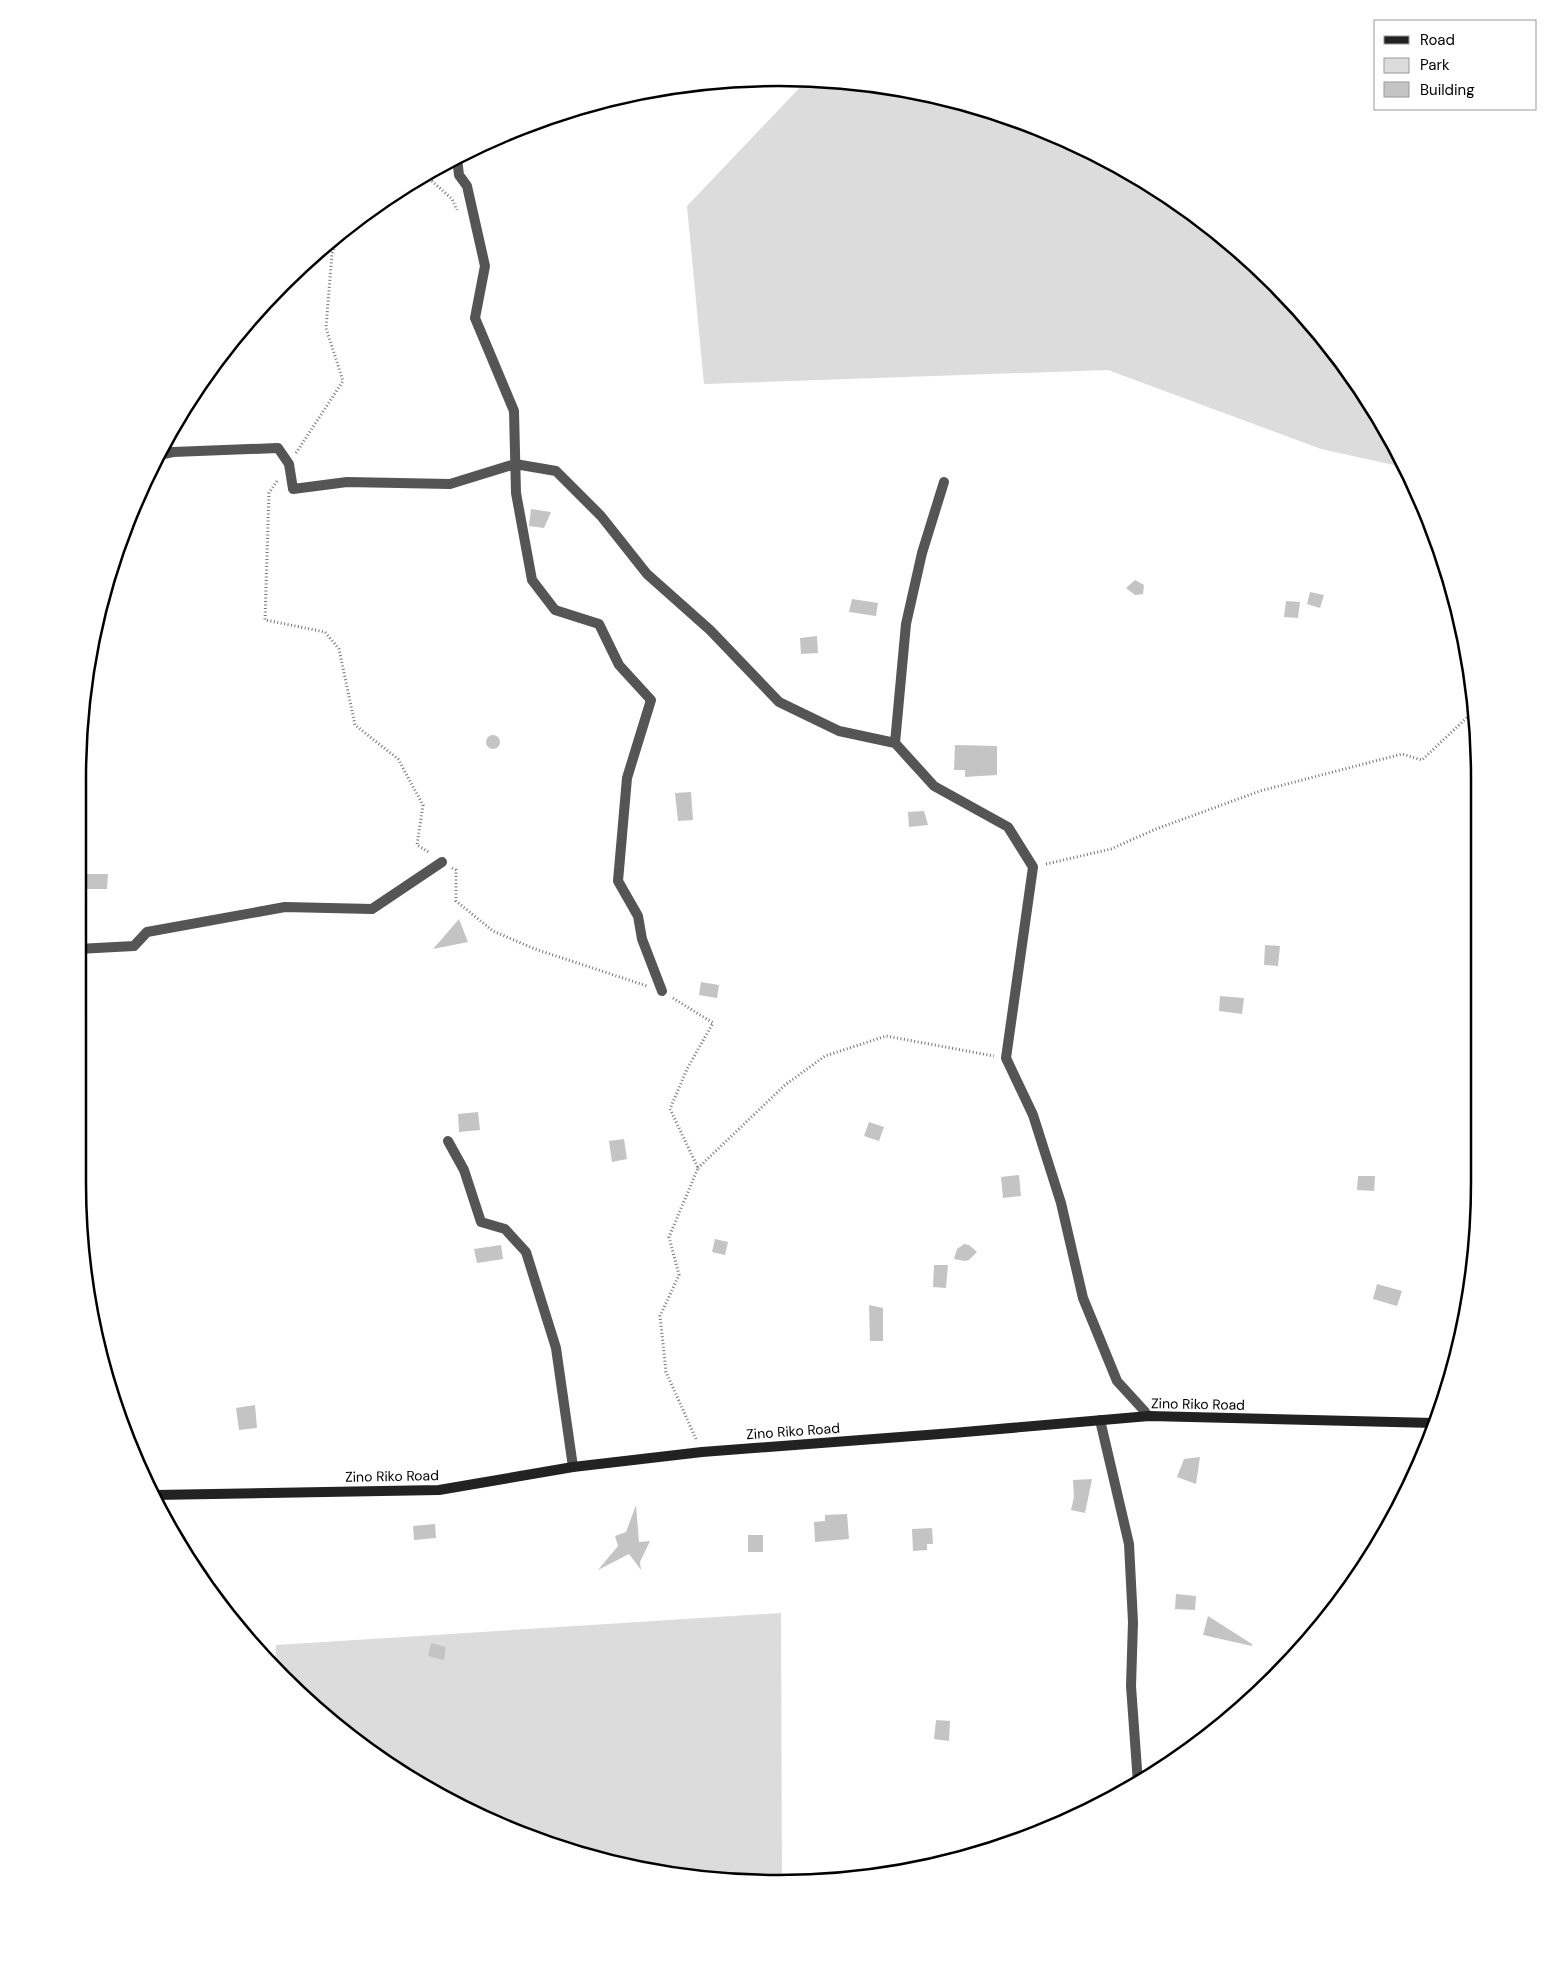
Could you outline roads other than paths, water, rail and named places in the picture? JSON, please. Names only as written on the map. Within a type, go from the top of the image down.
[{"type":"street","points":[[458,165],[459,175],[466,186],[485,266],[475,318],[514,411],[516,493],[532,580],[555,610],[599,624],[619,665],[650,700],[627,778],[618,881],[638,916],[642,939],[662,991]]},
{"type":"street","points":[[168,453],[278,448],[289,464],[293,489],[347,482],[450,484],[515,464],[556,470],[601,516],[647,574],[710,630],[780,702],[839,732],[895,743],[934,786],[1008,827],[1033,867],[1006,1058],[1033,1116],[1056,1185],[1083,1298],[1117,1381],[1149,1416]]},
{"type":"street","points":[[895,743],[906,624],[922,553],[944,482]]},
{"type":"street","points":[[86,949],[134,946],[146,932],[285,907],[372,909],[442,862]]},
{"type":"street","points":[[448,1141],[464,1170],[481,1222],[505,1229],[526,1252],[556,1348],[573,1467]]},
{"type":"street","name":"Zino Riko Road","points":[[161,1494],[439,1490],[573,1467],[702,1452],[1149,1416],[1427,1423]]},
{"type":"street","points":[[1100,1420],[1129,1544],[1133,1622],[1131,1686],[1137,1774]]}]
